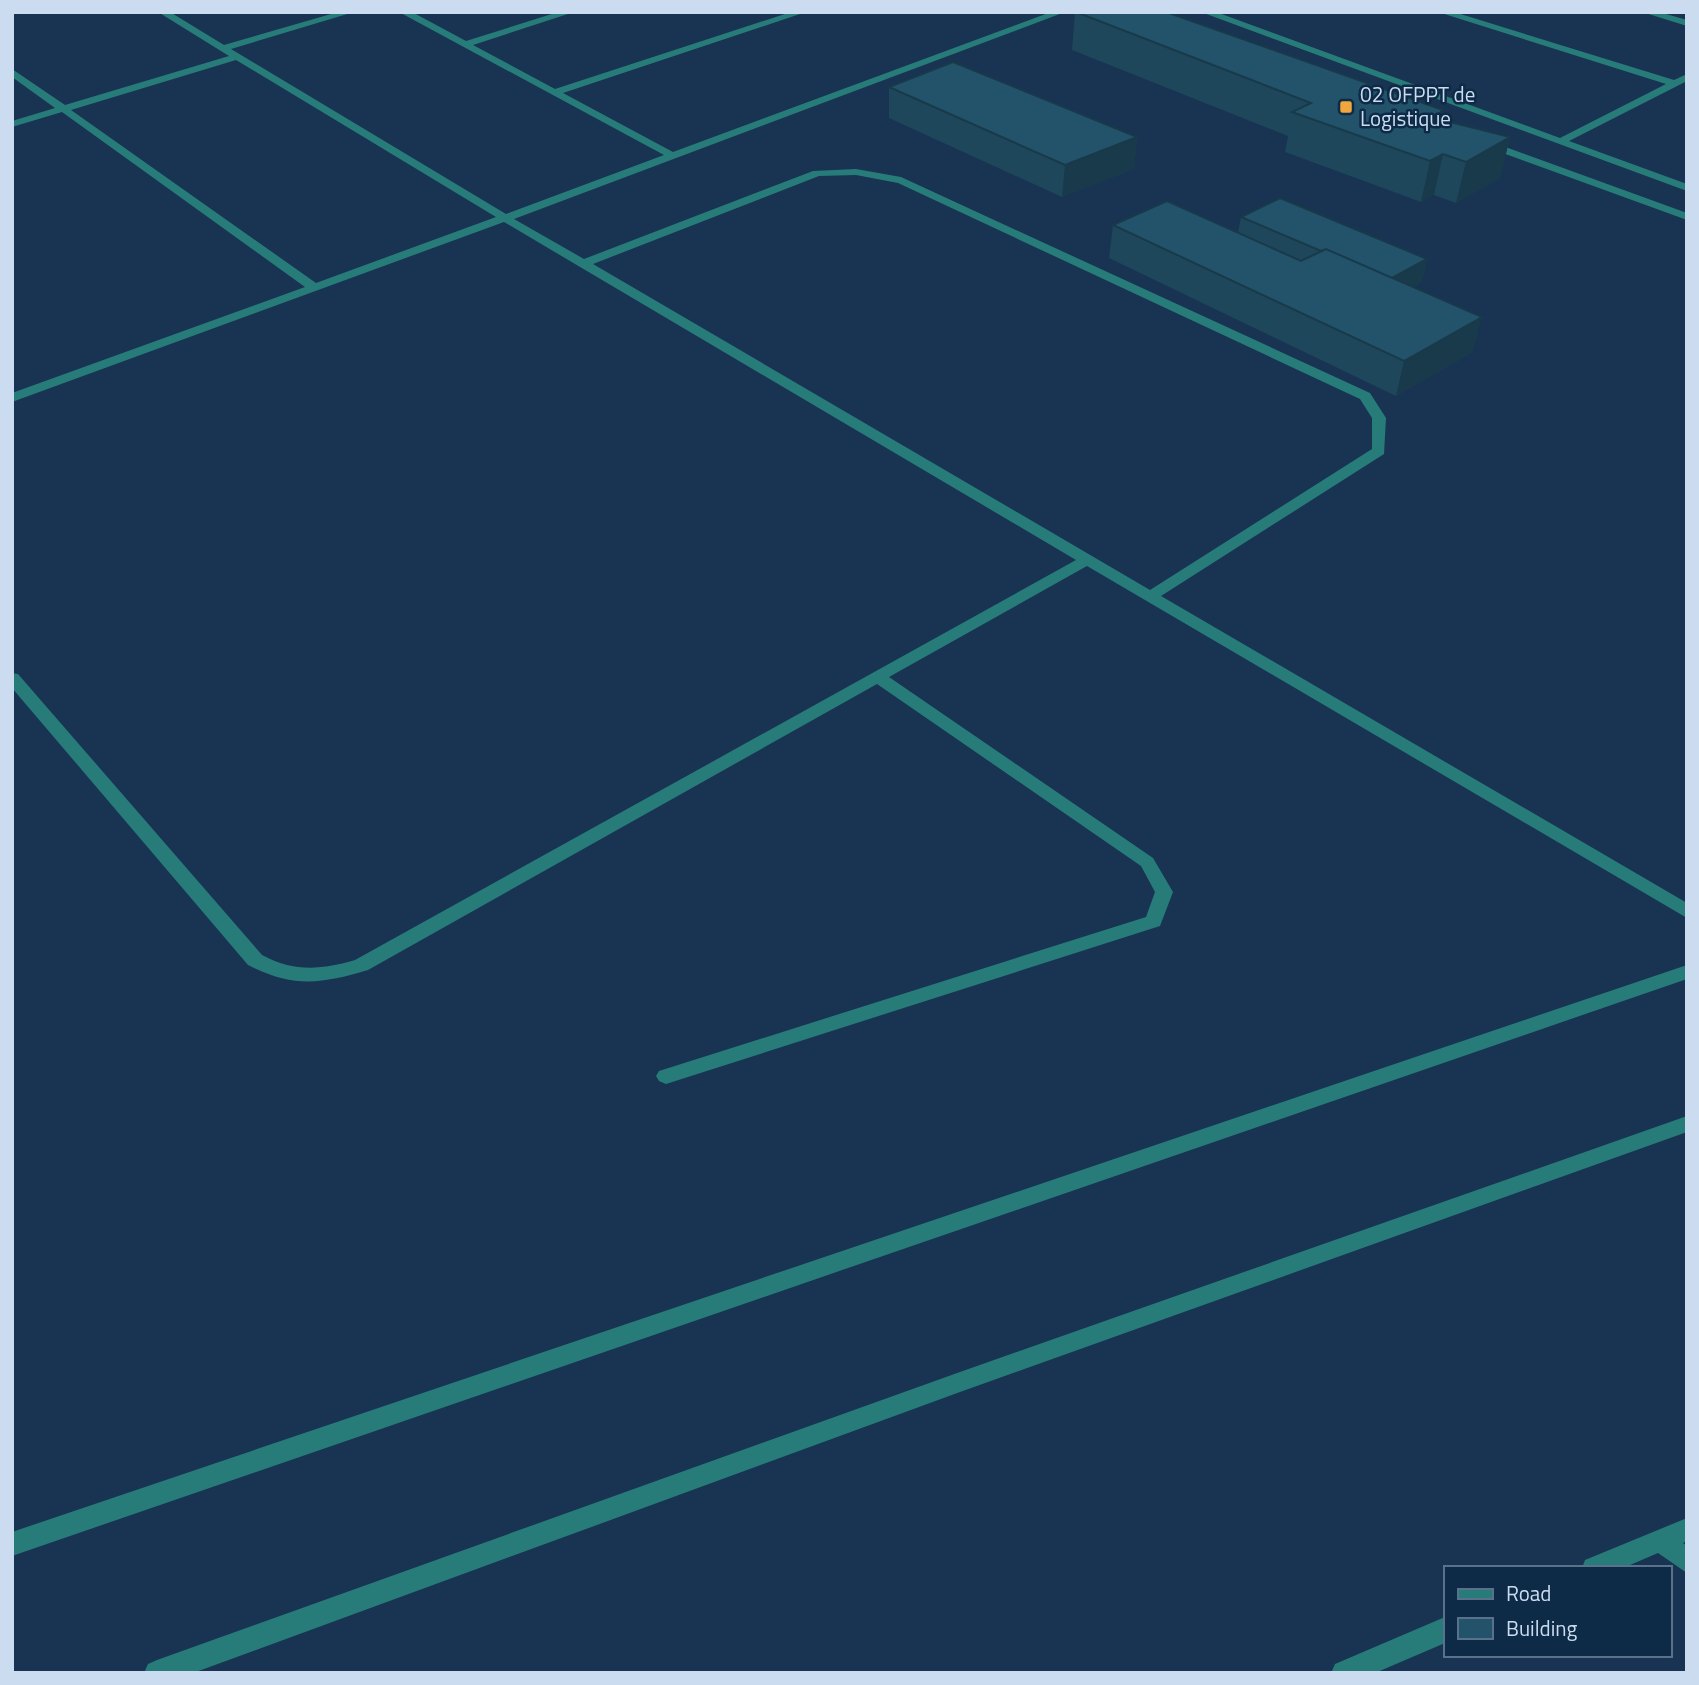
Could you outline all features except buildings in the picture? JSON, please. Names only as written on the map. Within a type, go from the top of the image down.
[{"type":"street","points":[[163,12],[505,218],[1687,912]]},
{"type":"street","points":[[223,48],[349,12]]},
{"type":"street","points":[[404,12],[673,156]]},
{"type":"street","points":[[466,44],[569,12]]},
{"type":"street","points":[[556,92],[801,12]]},
{"type":"street","points":[[12,398],[1060,12]]},
{"type":"street","points":[[1206,12],[1687,188]]},
{"type":"street","points":[[1443,12],[1675,83]]},
{"type":"street","points":[[1647,12],[1687,23]]},
{"type":"street","points":[[12,124],[237,57]]},
{"type":"street","points":[[12,72],[314,288]]},
{"type":"street","points":[[1560,142],[1687,77]]},
{"type":"street","points":[[1480,141],[1687,217]]},
{"type":"street","points":[[583,264],[817,173],[856,172],[901,180],[1366,396],[1379,418],[1379,451],[1149,597]]},
{"type":"street","points":[[12,678],[255,960],[275,972],[300,977],[328,976],[361,965],[1087,560]]},
{"type":"street","points":[[666,1076],[1154,921],[1164,892],[1147,862],[878,677]]},
{"type":"street","points":[[12,1544],[1687,972]]},
{"type":"street","points":[[157,1673],[960,1382],[1687,1125]]},
{"type":"street","points":[[1599,1566],[1687,1529]]},
{"type":"street","points":[[1660,1540],[1687,1561]]},
{"type":"street","points":[[1357,1671],[1444,1630]]},
{"type":"place","name":"02 OFPPT de Logistique","points":[[1346,107]]}]
